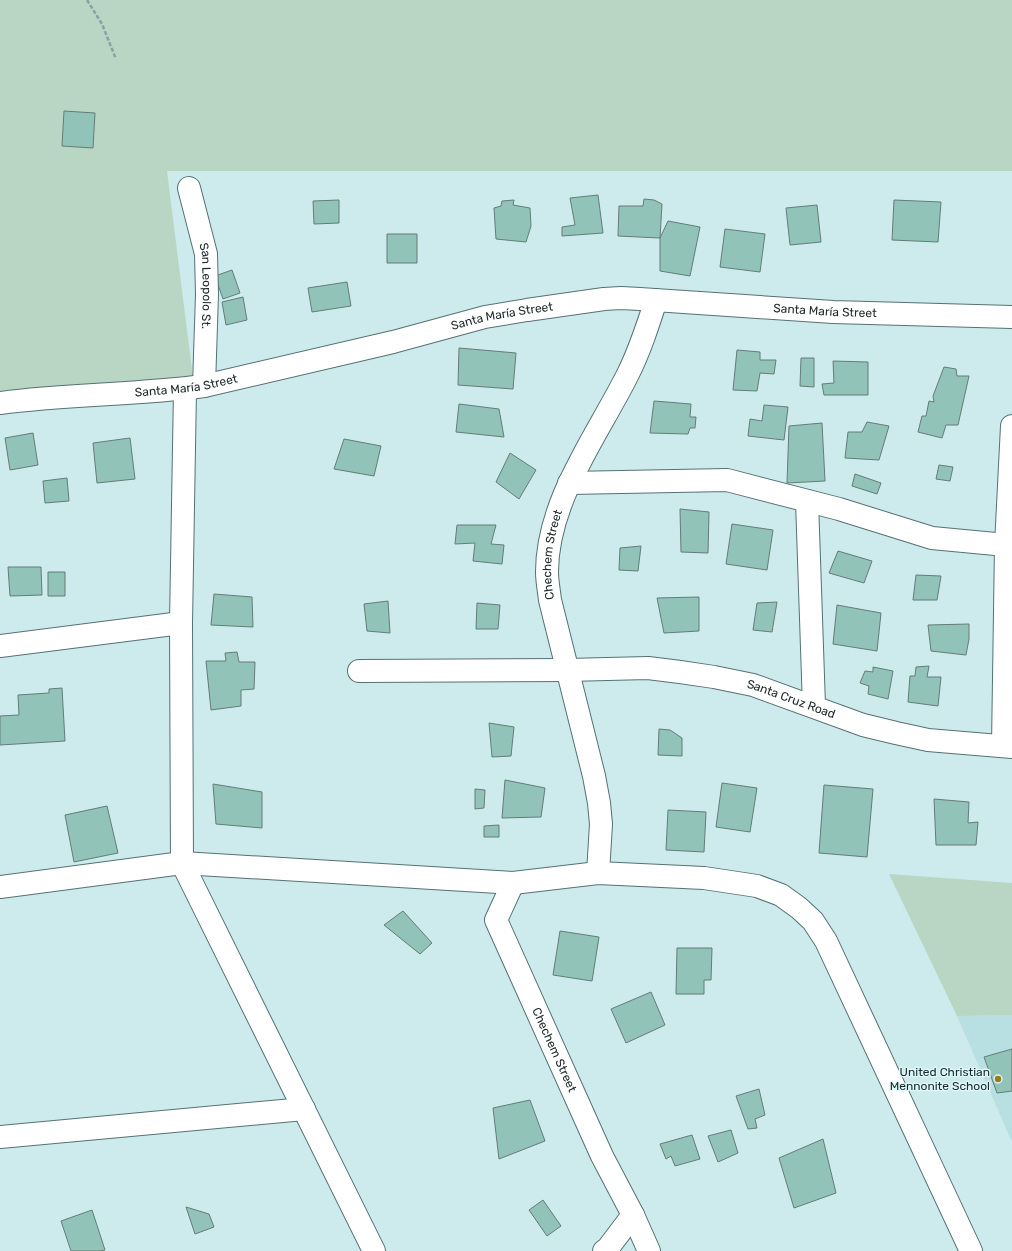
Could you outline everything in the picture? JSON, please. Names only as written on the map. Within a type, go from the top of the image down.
[{"type":"street","name":"San Leopolo St.","points":[[182,863],[181,623],[194,387],[207,294],[206,254],[189,188]]},
{"type":"street","name":"Santa María Street","points":[[0,403],[58,396],[194,387],[393,342],[485,317],[621,298],[834,312],[1012,317]]},
{"type":"street","name":"Chechem Street","points":[[598,873],[601,824],[599,803],[594,776],[550,600],[547,572],[550,542],[559,510],[569,483],[628,374],[640,347],[656,300]]},
{"type":"street","points":[[1008,746],[1006,545],[1012,426]]},
{"type":"street","points":[[569,483],[727,480],[839,509],[932,538],[1006,545]]},
{"type":"street","points":[[806,501],[814,706]]},
{"type":"street","points":[[0,646],[181,623]]},
{"type":"street","name":"Santa Cruz Road","points":[[359,672],[648,668],[714,677],[753,685],[863,725],[928,740],[1008,746]]},
{"type":"street","points":[[182,863],[374,1251]]},
{"type":"street","points":[[0,887],[182,863],[513,883],[598,873],[704,878],[757,886],[781,895],[799,908],[812,921],[826,941],[971,1251]]},
{"type":"street","name":"Chechem Street","points":[[513,883],[496,920],[602,1156],[633,1215],[649,1251]]},
{"type":"street","points":[[0,1137],[304,1109]]},
{"type":"street","points":[[604,1251],[608,1248],[633,1215]]},
{"type":"path","points":[[87,0],[102,24],[116,59]]},
{"type":"shaded area","name":"United Christian Mennonite School","points":[[1012,1015],[1012,1142],[957,1016]]},
{"type":"green space","points":[[0,0],[1012,0],[1012,171],[167,171],[193,378],[0,394]]},
{"type":"green space","points":[[889,874],[1012,883],[1012,1015],[957,1016]]},
{"type":"building","points":[[64,111],[95,113],[93,148],[62,146]]},
{"type":"building","points":[[598,195],[603,233],[562,236],[562,227],[575,225],[570,198]]},
{"type":"building","points":[[644,199],[654,200],[662,204],[660,238],[618,236],[619,206],[643,206]]},
{"type":"building","points":[[339,200],[339,223],[314,224],[313,201]]},
{"type":"building","points":[[514,200],[513,205],[530,208],[531,226],[526,242],[496,239],[494,208],[501,206],[502,201]]},
{"type":"building","points":[[894,200],[941,202],[938,242],[892,240]]},
{"type":"building","points":[[817,205],[821,242],[790,245],[786,208]]},
{"type":"building","points":[[668,221],[700,227],[690,276],[660,271],[660,238]]},
{"type":"building","points":[[725,229],[765,234],[760,272],[720,267]]},
{"type":"building","points":[[387,234],[417,234],[417,263],[387,263]]},
{"type":"building","points":[[232,270],[240,293],[223,299],[215,276]]},
{"type":"building","points":[[347,282],[351,306],[312,312],[308,288]]},
{"type":"building","points":[[243,297],[247,320],[226,325],[222,302]]},
{"type":"building","points":[[459,348],[516,353],[513,389],[458,385]]},
{"type":"building","points":[[737,350],[760,352],[760,360],[776,360],[774,374],[760,373],[757,391],[733,390]]},
{"type":"building","points":[[801,358],[814,358],[814,387],[800,386]]},
{"type":"building","points":[[833,361],[868,362],[868,395],[824,395],[822,384],[834,383]]},
{"type":"building","points":[[944,367],[956,369],[957,376],[969,376],[958,425],[946,425],[942,438],[918,432],[922,416],[926,416],[929,401],[934,402],[933,396]]},
{"type":"building","points":[[654,401],[691,404],[690,417],[696,417],[695,428],[690,428],[688,434],[650,433]]},
{"type":"building","points":[[459,404],[499,409],[504,437],[456,432]]},
{"type":"building","points":[[764,405],[788,407],[784,440],[748,436],[750,419],[762,421]]},
{"type":"building","points":[[867,422],[889,426],[879,460],[845,458],[848,432],[862,432]]},
{"type":"building","points":[[822,423],[825,481],[787,483],[789,426]]},
{"type":"building","points":[[33,433],[38,465],[10,470],[5,438]]},
{"type":"building","points":[[130,438],[135,479],[97,483],[93,443]]},
{"type":"building","points":[[344,439],[381,446],[374,476],[334,469]]},
{"type":"building","points":[[510,453],[536,470],[519,499],[496,482]]},
{"type":"building","points":[[939,465],[953,467],[950,481],[936,479]]},
{"type":"building","points":[[855,474],[881,483],[877,494],[852,486]]},
{"type":"building","points":[[67,478],[69,501],[45,503],[43,481]]},
{"type":"building","points":[[680,509],[709,512],[708,553],[681,552]]},
{"type":"building","points":[[732,524],[773,530],[767,570],[726,564]]},
{"type":"building","points":[[457,525],[496,525],[491,544],[504,545],[502,564],[473,561],[475,543],[455,544]]},
{"type":"building","points":[[641,546],[638,571],[619,570],[620,548]]},
{"type":"building","points":[[838,551],[872,561],[864,583],[829,573]]},
{"type":"building","points":[[8,567],[41,567],[42,595],[10,596]]},
{"type":"building","points":[[48,572],[65,572],[65,596],[48,596]]},
{"type":"building","points":[[916,575],[941,576],[937,600],[913,600]]},
{"type":"building","points":[[214,594],[252,597],[253,627],[211,625]]},
{"type":"building","points":[[699,597],[699,631],[664,633],[657,598]]},
{"type":"building","points":[[388,601],[390,633],[367,631],[364,604]]},
{"type":"building","points":[[777,602],[772,632],[753,630],[757,603]]},
{"type":"building","points":[[477,603],[500,605],[498,629],[476,629]]},
{"type":"building","points":[[837,605],[881,613],[877,651],[833,644]]},
{"type":"building","points":[[969,624],[969,639],[966,655],[931,651],[928,625]]},
{"type":"building","points":[[237,652],[239,662],[255,662],[254,689],[241,690],[241,706],[211,710],[206,661],[226,661],[225,653]]},
{"type":"building","points":[[929,666],[927,677],[941,677],[938,706],[908,702],[910,676],[915,676],[916,667]]},
{"type":"building","points":[[873,667],[893,671],[888,699],[868,694],[869,686],[860,683],[865,671],[873,672]]},
{"type":"building","points":[[62,688],[65,741],[0,745],[0,716],[19,715],[18,695],[49,693],[49,689]]},
{"type":"building","points":[[489,723],[514,727],[511,756],[492,757]]},
{"type":"building","points":[[659,729],[670,730],[682,738],[682,756],[658,755]]},
{"type":"building","points":[[505,780],[545,788],[541,817],[502,818]]},
{"type":"building","points":[[722,783],[757,788],[750,832],[716,827]]},
{"type":"building","points":[[213,784],[262,792],[262,828],[216,824]]},
{"type":"building","points":[[824,785],[873,789],[867,857],[819,853]]},
{"type":"building","points":[[475,789],[485,790],[484,808],[475,809]]},
{"type":"building","points":[[934,799],[969,802],[968,823],[978,822],[976,845],[936,845]]},
{"type":"building","points":[[107,806],[118,853],[74,862],[65,815]]},
{"type":"building","points":[[668,810],[706,812],[704,852],[666,850]]},
{"type":"building","points":[[499,825],[499,837],[484,837],[484,826]]},
{"type":"building","points":[[403,911],[432,943],[420,954],[384,925]]},
{"type":"building","points":[[560,931],[599,937],[592,981],[553,975]]},
{"type":"building","points":[[677,948],[712,948],[711,980],[704,980],[704,994],[676,994]]},
{"type":"building","points":[[651,992],[665,1025],[626,1043],[611,1009]]},
{"type":"building","points":[[1012,1049],[1012,1091],[997,1093],[984,1057]]},
{"type":"building","points":[[759,1089],[765,1115],[755,1119],[757,1128],[748,1129],[736,1096]]},
{"type":"building","points":[[530,1100],[545,1141],[499,1159],[493,1108]]},
{"type":"building","points":[[731,1130],[738,1153],[718,1162],[708,1136]]},
{"type":"building","points":[[692,1135],[700,1159],[675,1166],[671,1156],[666,1159],[660,1144]]},
{"type":"building","points":[[823,1139],[836,1193],[794,1208],[779,1158]]},
{"type":"building","points":[[543,1200],[561,1226],[547,1236],[529,1210]]},
{"type":"building","points":[[186,1207],[209,1214],[214,1227],[195,1234]]},
{"type":"building","points":[[92,1210],[105,1250],[71,1251],[61,1221]]},
{"type":"place","name":"United Christian Mennonite School","points":[[998,1079]]}]
